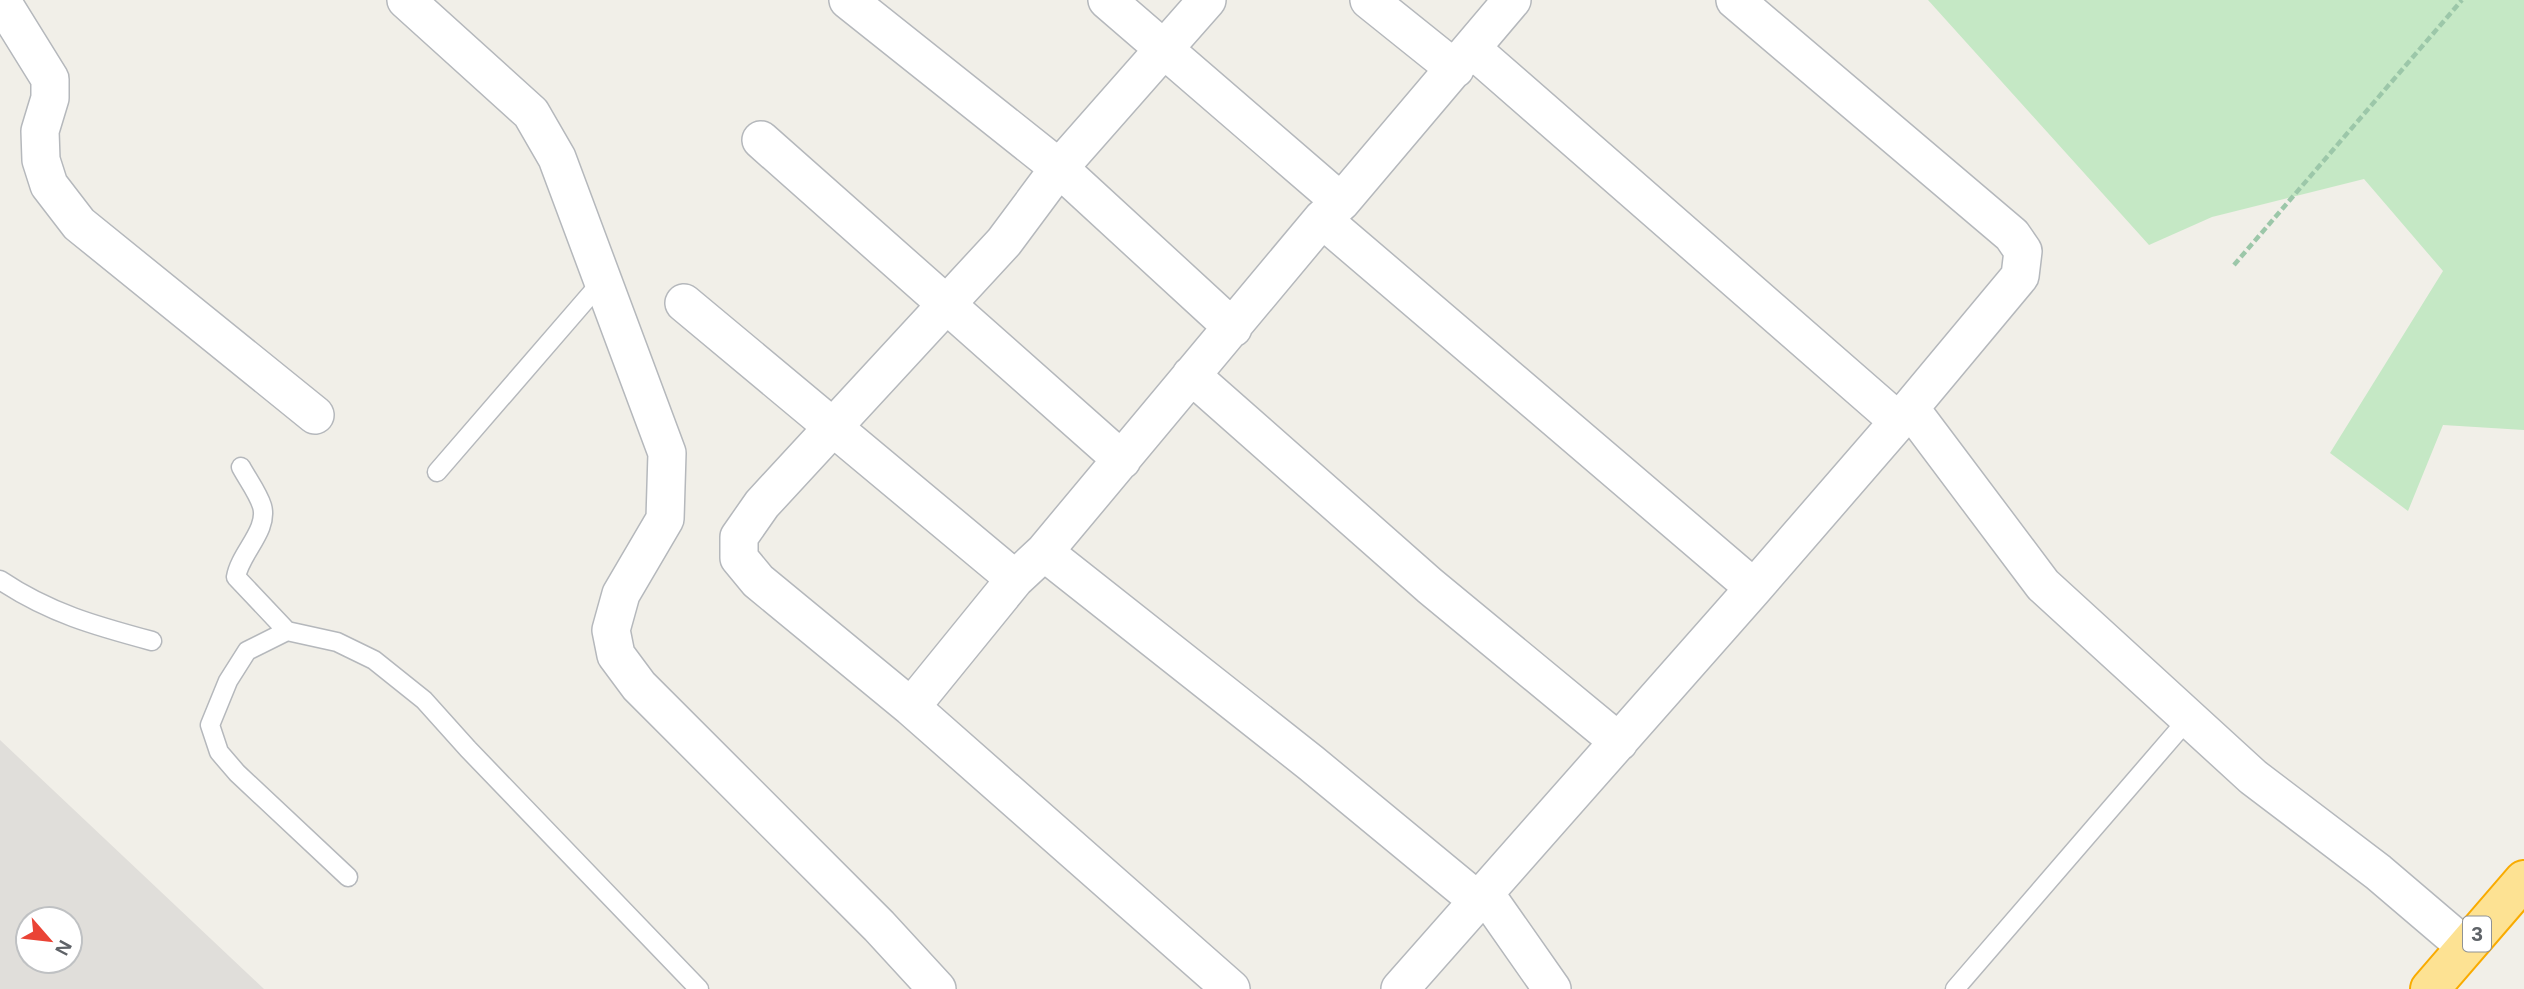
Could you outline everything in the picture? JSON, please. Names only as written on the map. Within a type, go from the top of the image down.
[{"type":"highway","name":"3","points":[[2430,989],[2524,880]]},
{"type":"street","points":[[1,0],[50,79],[50,97],[40,131],[41,160],[49,185],[79,224],[315,415]]},
{"type":"street","points":[[406,0],[531,113],[557,158],[667,453],[665,519],[621,594],[611,630],[616,655],[639,686],[879,926],[934,988]]},
{"type":"street","points":[[848,0],[1059,168],[1233,328]]},
{"type":"street","points":[[1107,0],[1332,210],[1754,588]]},
{"type":"street","points":[[1207,0],[1059,168],[1004,242],[948,306],[762,504],[738,537],[738,558],[758,580],[911,707],[1231,989]]},
{"type":"street","points":[[1369,0],[1464,59],[1904,414],[2043,585],[2253,777],[2378,872],[2466,947]]},
{"type":"street","points":[[911,707],[1015,579],[1044,552],[1191,375],[1512,0]]},
{"type":"street","points":[[1400,989],[1754,588],[2020,276],[2023,251],[2012,236],[1735,0]]},
{"type":"street","points":[[761,140],[1122,460]]},
{"type":"street","points":[[684,303],[1015,579]]},
{"type":"street","points":[[1191,375],[1430,586],[1619,742]]},
{"type":"street","points":[[1044,552],[1481,896],[1552,989]]},
{"type":"lane","points":[[437,472],[603,280]]},
{"type":"lane","points":[[241,467],[262,507],[263,522],[238,564],[236,577],[287,631],[337,642],[374,660],[424,700],[468,750],[699,989]]},
{"type":"lane","points":[[0,580],[20,593],[78,621],[152,641]]},
{"type":"lane","points":[[287,631],[247,651],[228,681],[210,725],[219,752],[237,773],[348,877]]},
{"type":"lane","points":[[1955,989],[2188,719]]},
{"type":"path","points":[[2234,265],[2462,0]]},
{"type":"shaded area","points":[[0,740],[264,989],[0,989]]},
{"type":"green space","points":[[1928,0],[2524,0],[2524,430],[2443,425],[2408,511],[2330,453],[2443,271],[2364,179],[2212,217],[2149,245]]}]
